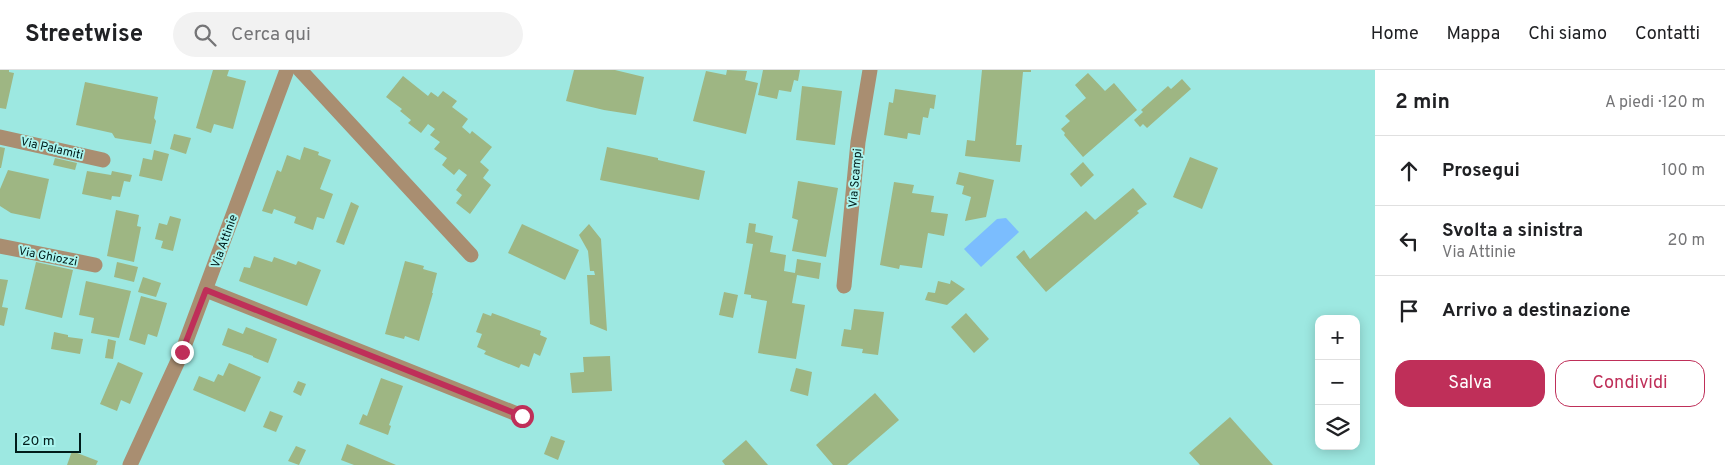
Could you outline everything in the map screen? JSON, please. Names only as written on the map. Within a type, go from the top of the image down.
[{"type":"street","name":"Via Attinie","points":[[130,465],[182,352],[287,70]]},
{"type":"street","points":[[300,70],[472,254]]},
{"type":"street","name":"Via Scampi","points":[[844,286],[858,142],[870,70]]},
{"type":"street","name":"Via Palamiti","points":[[0,137],[103,160]]},
{"type":"street","name":"Via Ghiozzi","points":[[0,246],[95,266]]},
{"type":"street","points":[[206,290],[522,416]]},
{"type":"water","points":[[1006,218],[1019,232],[981,267],[964,249],[997,219]]},
{"type":"building","points":[[0,70],[9,70],[9,72],[14,73],[6,109],[0,108]]},
{"type":"building","points":[[213,70],[229,70],[227,76],[246,81],[233,129],[214,124],[211,133],[196,128]]},
{"type":"building","points":[[574,70],[615,70],[644,77],[636,115],[566,101]]},
{"type":"building","points":[[727,70],[747,71],[745,80],[758,83],[746,134],[693,121],[706,71],[726,75]]},
{"type":"building","points":[[763,70],[800,70],[798,81],[794,80],[791,92],[779,90],[777,99],[758,95]]},
{"type":"building","points":[[982,70],[1031,70],[1031,72],[1023,72],[1016,145],[1022,145],[1020,162],[965,156],[967,140],[975,141]]},
{"type":"building","points":[[1088,73],[1105,91],[1114,83],[1137,110],[1083,157],[1061,129],[1070,121],[1065,116],[1086,98],[1075,85]]},
{"type":"building","points":[[403,76],[428,96],[431,92],[438,97],[443,91],[457,101],[452,107],[468,119],[462,127],[470,134],[472,131],[492,147],[480,162],[489,170],[483,178],[491,185],[470,214],[456,203],[462,195],[456,190],[467,175],[459,169],[454,175],[442,165],[447,158],[434,149],[440,142],[430,135],[435,129],[428,124],[421,133],[408,123],[411,120],[400,111],[402,109],[386,97]]},
{"type":"building","points":[[1182,79],[1191,89],[1147,128],[1143,124],[1140,127],[1134,120],[1143,112],[1141,110],[1168,86],[1171,89]]},
{"type":"building","points":[[85,82],[158,97],[154,118],[156,121],[151,144],[115,138],[112,133],[76,125]]},
{"type":"building","points":[[802,86],[842,91],[835,145],[796,140]]},
{"type":"building","points":[[895,89],[936,95],[934,109],[930,108],[928,118],[923,117],[920,135],[908,133],[907,139],[884,135],[889,102],[893,103]]},
{"type":"building","points":[[174,134],[191,138],[186,154],[170,149]]},
{"type":"building","points":[[0,147],[5,148],[1,168],[0,168]]},
{"type":"building","points":[[304,147],[319,152],[318,155],[331,160],[320,189],[333,194],[324,219],[317,217],[313,230],[294,223],[296,217],[274,209],[272,214],[262,211],[277,170],[281,172],[287,155],[300,160]]},
{"type":"building","points":[[607,147],[705,171],[699,200],[600,180]]},
{"type":"building","points":[[154,150],[169,154],[162,181],[139,176],[143,158],[152,160]]},
{"type":"building","points":[[1190,157],[1218,168],[1202,209],[1173,197]]},
{"type":"building","points":[[55,158],[77,163],[75,170],[53,165]]},
{"type":"building","points":[[1083,162],[1094,175],[1081,187],[1070,174]]},
{"type":"building","points":[[8,170],[49,179],[40,219],[11,213],[0,206],[0,189]]},
{"type":"building","points":[[87,171],[111,175],[112,171],[132,175],[130,182],[124,181],[120,197],[112,196],[111,200],[82,194]]},
{"type":"building","points":[[959,172],[994,180],[986,217],[965,221],[971,197],[962,194],[964,186],[956,184]]},
{"type":"building","points":[[798,181],[838,188],[826,257],[792,251],[798,220],[792,218]]},
{"type":"building","points":[[894,182],[914,185],[912,193],[934,196],[931,212],[948,214],[944,236],[928,233],[922,268],[900,265],[899,269],[880,265]]},
{"type":"building","points":[[1133,188],[1147,204],[1137,211],[1139,213],[1046,292],[1016,257],[1024,250],[1030,259],[1086,211],[1095,220]]},
{"type":"building","points":[[351,202],[359,206],[344,245],[336,242]]},
{"type":"building","points":[[116,210],[139,215],[137,226],[141,227],[134,262],[107,256]]},
{"type":"building","points":[[170,216],[181,219],[173,251],[161,248],[163,241],[155,239],[159,223],[167,225]]},
{"type":"building","points":[[749,223],[756,224],[755,232],[773,236],[770,252],[786,255],[784,271],[795,273],[797,259],[821,263],[819,279],[797,275],[792,303],[805,305],[796,359],[758,353],[767,301],[751,298],[751,295],[744,294],[753,244],[746,243]]},
{"type":"building","points":[[522,224],[579,250],[565,280],[508,253]]},
{"type":"building","points":[[589,224],[601,239],[607,331],[590,324],[587,275],[595,275],[594,271],[590,271],[588,251],[579,235]]},
{"type":"building","points":[[254,256],[272,262],[274,257],[296,265],[298,261],[321,270],[307,306],[239,281],[244,267],[250,268]]},
{"type":"building","points":[[405,261],[424,266],[423,269],[437,273],[419,341],[405,336],[404,339],[385,334]]},
{"type":"building","points":[[36,262],[73,270],[62,318],[25,309]]},
{"type":"building","points":[[117,262],[138,267],[134,282],[114,277]]},
{"type":"building","points":[[143,277],[161,283],[156,297],[138,292]]},
{"type":"building","points":[[0,279],[8,280],[2,307],[8,308],[4,326],[0,325]]},
{"type":"building","points":[[951,280],[965,289],[947,305],[925,300],[928,292],[935,293],[938,281],[950,284]]},
{"type":"building","points":[[86,281],[131,291],[119,338],[91,333],[94,318],[79,315]]},
{"type":"building","points":[[724,292],[738,295],[733,318],[719,315]]},
{"type":"building","points":[[141,296],[167,303],[157,337],[148,334],[145,345],[129,340]]},
{"type":"building","points":[[854,309],[884,312],[878,355],[862,353],[863,349],[841,346],[844,329],[851,330]]},
{"type":"building","points":[[483,313],[491,316],[492,313],[541,331],[540,335],[547,338],[540,356],[534,353],[529,367],[521,364],[519,368],[484,354],[486,351],[477,347],[482,334],[476,332]]},
{"type":"building","points":[[966,313],[989,339],[974,353],[951,327]]},
{"type":"building","points":[[246,327],[277,339],[268,363],[222,345],[228,328],[243,334]]},
{"type":"building","points":[[54,332],[68,335],[68,337],[83,339],[80,354],[51,349]]},
{"type":"building","points":[[108,339],[116,341],[113,359],[105,358]]},
{"type":"building","points":[[610,356],[612,391],[572,393],[570,373],[584,372],[583,357]]},
{"type":"building","points":[[118,362],[143,373],[130,404],[121,400],[117,411],[100,404]]},
{"type":"building","points":[[229,363],[261,377],[245,412],[193,390],[199,376],[214,382],[218,374],[223,376]]},
{"type":"building","points":[[796,368],[812,372],[808,396],[790,391]]},
{"type":"building","points":[[381,378],[403,386],[389,425],[391,426],[388,435],[359,424],[363,414],[367,416]]},
{"type":"building","points":[[298,381],[306,384],[301,396],[293,392]]},
{"type":"building","points":[[875,393],[899,420],[847,465],[833,465],[816,445]]},
{"type":"building","points":[[270,411],[283,416],[276,432],[263,427]]},
{"type":"building","points":[[1230,417],[1273,465],[1200,465],[1189,453]]},
{"type":"building","points":[[551,436],[565,441],[558,460],[544,454]]},
{"type":"building","points":[[746,440],[768,465],[725,465],[722,461]]},
{"type":"building","points":[[347,444],[396,465],[354,465],[341,460]]},
{"type":"building","points":[[296,446],[306,450],[299,465],[288,461]]},
{"type":"building","points":[[72,451],[98,461],[96,465],[67,465]]},
{"type":"route","points":[[182,352],[206,290],[522,416]]}]
